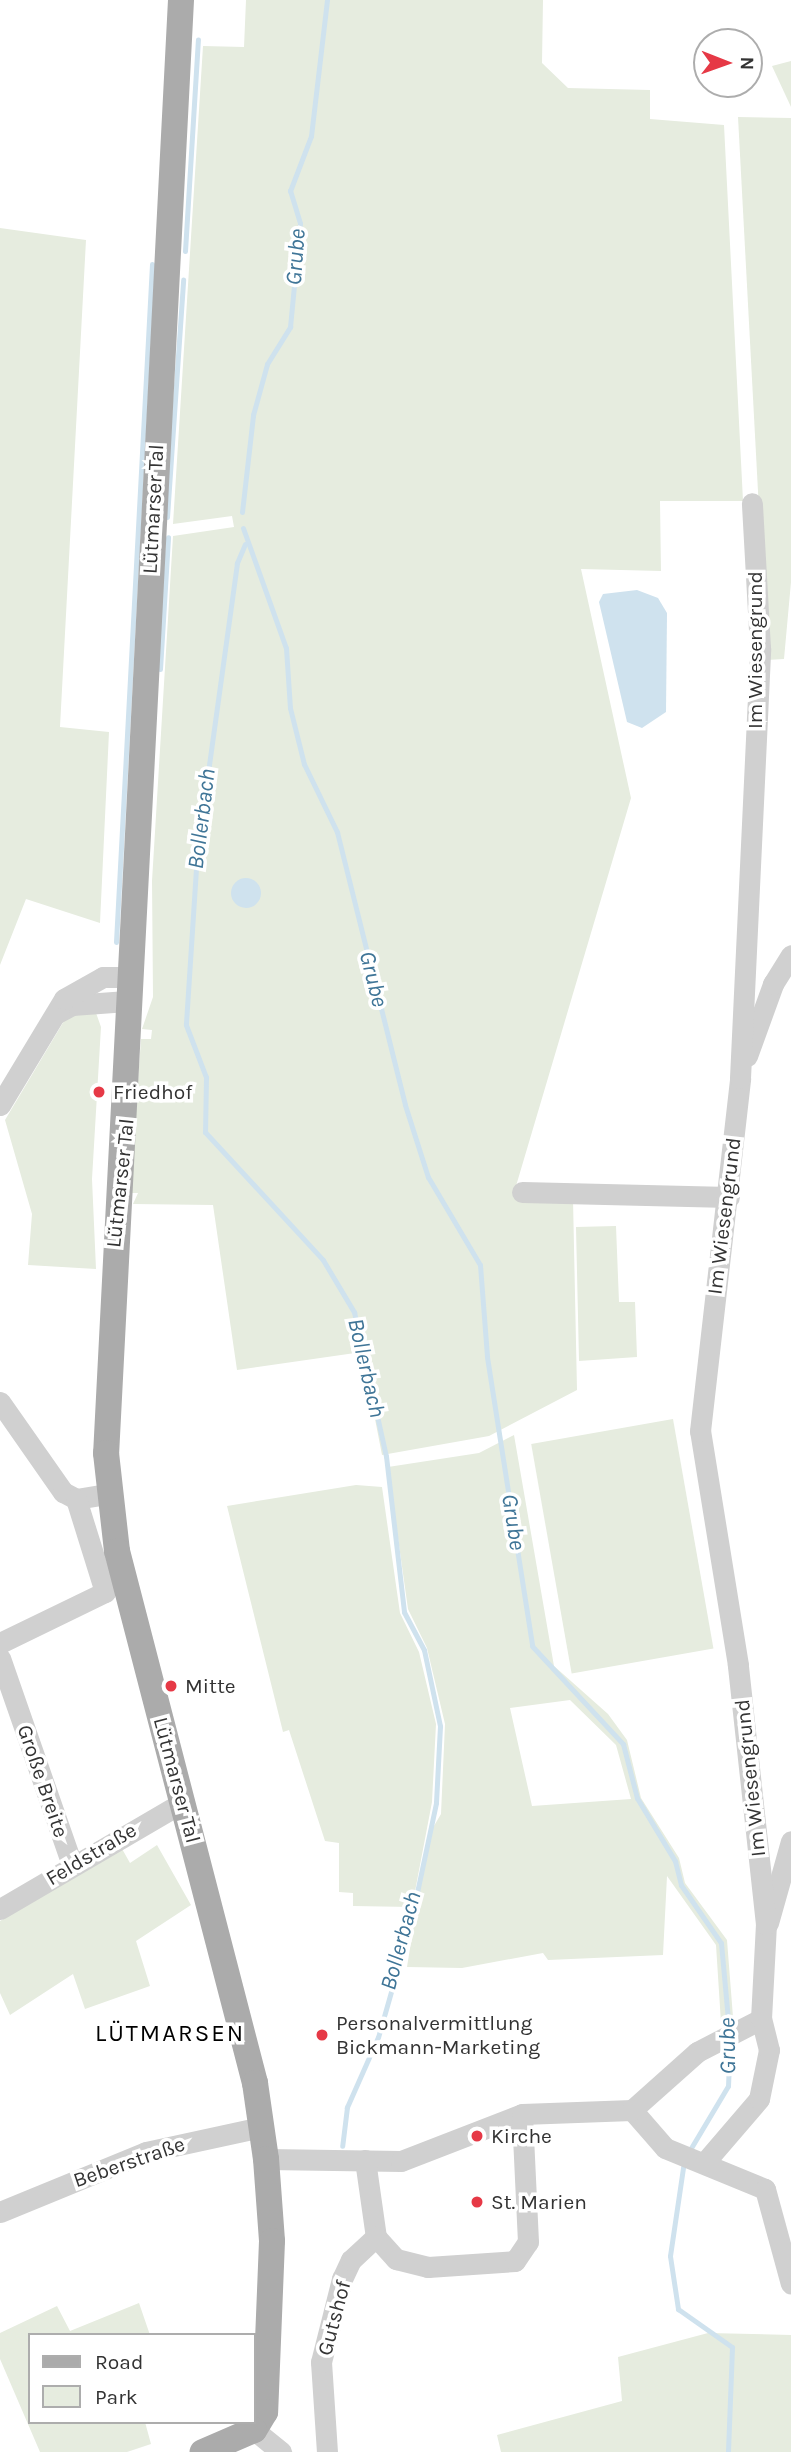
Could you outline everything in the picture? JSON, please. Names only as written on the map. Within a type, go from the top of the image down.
[{"type":"main road","name":"Lütmarser Tal","points":[[181,0],[127,999],[111,1085],[106,1186],[112,1263],[108,1494],[134,1621],[183,1802],[262,2127],[266,2159]]},
{"type":"main road","points":[[203,2452],[249,2441],[268,2395],[272,2241],[266,2159]]},
{"type":"street","name":"Im Wiesengrund","points":[[752,503],[760,648],[740,1078],[729,1197],[700,1431],[738,1665],[766,1924]]},
{"type":"street","points":[[740,1078],[773,984],[791,955]]},
{"type":"street","points":[[0,1105],[57,1013],[78,988],[103,977],[127,999]]},
{"type":"street","points":[[522,1192],[729,1197]]},
{"type":"street","points":[[0,1402],[62,1492],[76,1499],[108,1494]]},
{"type":"street","points":[[0,1643],[105,1592],[76,1499]]},
{"type":"street","name":"Große Breite","points":[[0,1658],[72,1865]]},
{"type":"street","name":"Feldstraße","points":[[0,1909],[183,1802]]},
{"type":"street","points":[[692,2157],[759,2099],[769,2050],[751,2023],[766,1924],[774,1916],[791,1841]]},
{"type":"street","points":[[266,2159],[401,2161],[441,2150],[522,2114],[632,2110],[717,2038],[751,2023]]},
{"type":"street","points":[[632,2110],[654,2141],[765,2189],[791,2284]]},
{"type":"street","points":[[365,2160],[376,2237],[396,2259],[428,2267],[516,2261],[524,2255],[522,2114]]},
{"type":"street","name":"Beberstraße","points":[[0,2212],[146,2151],[262,2127]]},
{"type":"street","name":"Gutshof","points":[[327,2452],[321,2362],[347,2269],[376,2237]]},
{"type":"street","points":[[249,2441],[281,2452]]},
{"type":"green space","points":[[246,0],[543,0],[542,63],[568,88],[650,90],[650,119],[724,125],[743,501],[660,501],[661,571],[581,569],[631,798],[516,1186],[573,1199],[577,1390],[489,1436],[382,1455],[362,1352],[237,1370],[213,1205],[133,1204],[138,1193],[130,1193],[141,1039],[151,1039],[152,1030],[142,1029],[153,997],[152,881],[173,536],[234,527],[232,516],[173,524],[203,46],[244,47]]},
{"type":"green space","points":[[791,61],[791,107],[772,66]]},
{"type":"green space","points":[[738,117],[791,118],[791,582],[784,659],[767,660]]},
{"type":"green space","points":[[0,228],[86,240],[60,727],[109,732],[100,923],[26,899],[0,965]]},
{"type":"green space","points":[[95,1010],[101,1027],[92,1179],[96,1269],[28,1265],[32,1214],[5,1120],[64,1021],[78,1011]]},
{"type":"green space","points":[[616,1226],[619,1302],[635,1302],[637,1357],[579,1361],[576,1227]]},
{"type":"green space","points":[[673,1419],[713,1648],[572,1673],[531,1444]]},
{"type":"green space","points":[[514,1435],[554,1666],[608,1714],[627,1740],[641,1798],[679,1858],[685,1883],[727,1940],[733,2017],[721,2023],[716,1945],[667,1876],[663,1955],[548,1960],[543,1953],[462,1968],[407,1967],[428,1836],[441,1814],[445,1724],[427,1648],[408,1609],[388,1467],[479,1453]],"holes":[[[570,1700],[616,1745],[631,1799],[532,1806],[510,1708]]]},
{"type":"green space","points":[[356,1485],[382,1487],[400,1613],[419,1652],[436,1724],[432,1802],[412,1907],[353,1906],[353,1893],[339,1892],[339,1843],[325,1841],[289,1730],[283,1732],[227,1506]]},
{"type":"green space","points":[[157,1845],[191,1905],[136,1941],[150,1986],[85,2009],[73,1974],[10,2015],[0,1993],[0,1921],[121,1847],[130,1863]]},
{"type":"green space","points":[[139,2303],[149,2333],[28,2333],[28,2424],[146,2424],[151,2444],[127,2452],[40,2452],[0,2359],[0,2333],[57,2306],[70,2331]]},
{"type":"green space","points":[[708,2333],[791,2335],[791,2452],[501,2452],[497,2435],[622,2401],[618,2357]]},
{"type":"water","points":[[637,590],[658,598],[667,613],[666,712],[642,728],[627,722],[599,602],[603,594]]},
{"type":"water","points":[[246,878],[252,879],[260,887],[260,899],[252,907],[246,908],[240,907],[232,899],[231,893],[232,887],[240,879]]},
{"type":"waterway","name":"Grube","points":[[242,512],[253,415],[267,364],[290,327],[300,223],[290,191],[311,136],[327,0]]},
{"type":"waterway","points":[[185,251],[198,39]]},
{"type":"waterway","points":[[116,942],[152,264]]},
{"type":"waterway","points":[[167,517],[183,280]]},
{"type":"waterway","name":"Grube","points":[[243,528],[286,648],[290,708],[304,764],[337,832],[405,1105],[428,1177],[480,1265],[487,1357],[532,1646],[623,1744],[637,1798],[675,1861],[681,1885],[721,1943],[729,2031]]},
{"type":"waterway","points":[[160,669],[168,537]]},
{"type":"waterway","name":"Bollerbach","points":[[245,544],[237,563],[197,853],[186,1025],[206,1077],[205,1132],[323,1260],[354,1312],[386,1456],[404,1612],[424,1650],[440,1726],[436,1803],[410,1925],[378,2037],[347,2107],[342,2146]]},
{"type":"waterway","name":"Grube","points":[[688,2153],[728,2086],[730,2041]]},
{"type":"waterway","name":"Grube","points":[[684,2161],[670,2256],[678,2309],[732,2347],[728,2452]]},
{"type":"place","name":"Friedhof","points":[[99,1092]]},
{"type":"place","name":"Mitte","points":[[171,1686]]},
{"type":"place","name":"Personalvermittlung Bickmann-Marketing","points":[[322,2035]]},
{"type":"place","name":"Kirche","points":[[477,2136]]},
{"type":"place","name":"St. Marien","points":[[477,2202]]},
{"type":"district","name":"LÜTMARSEN","points":[[170,2034]]}]
